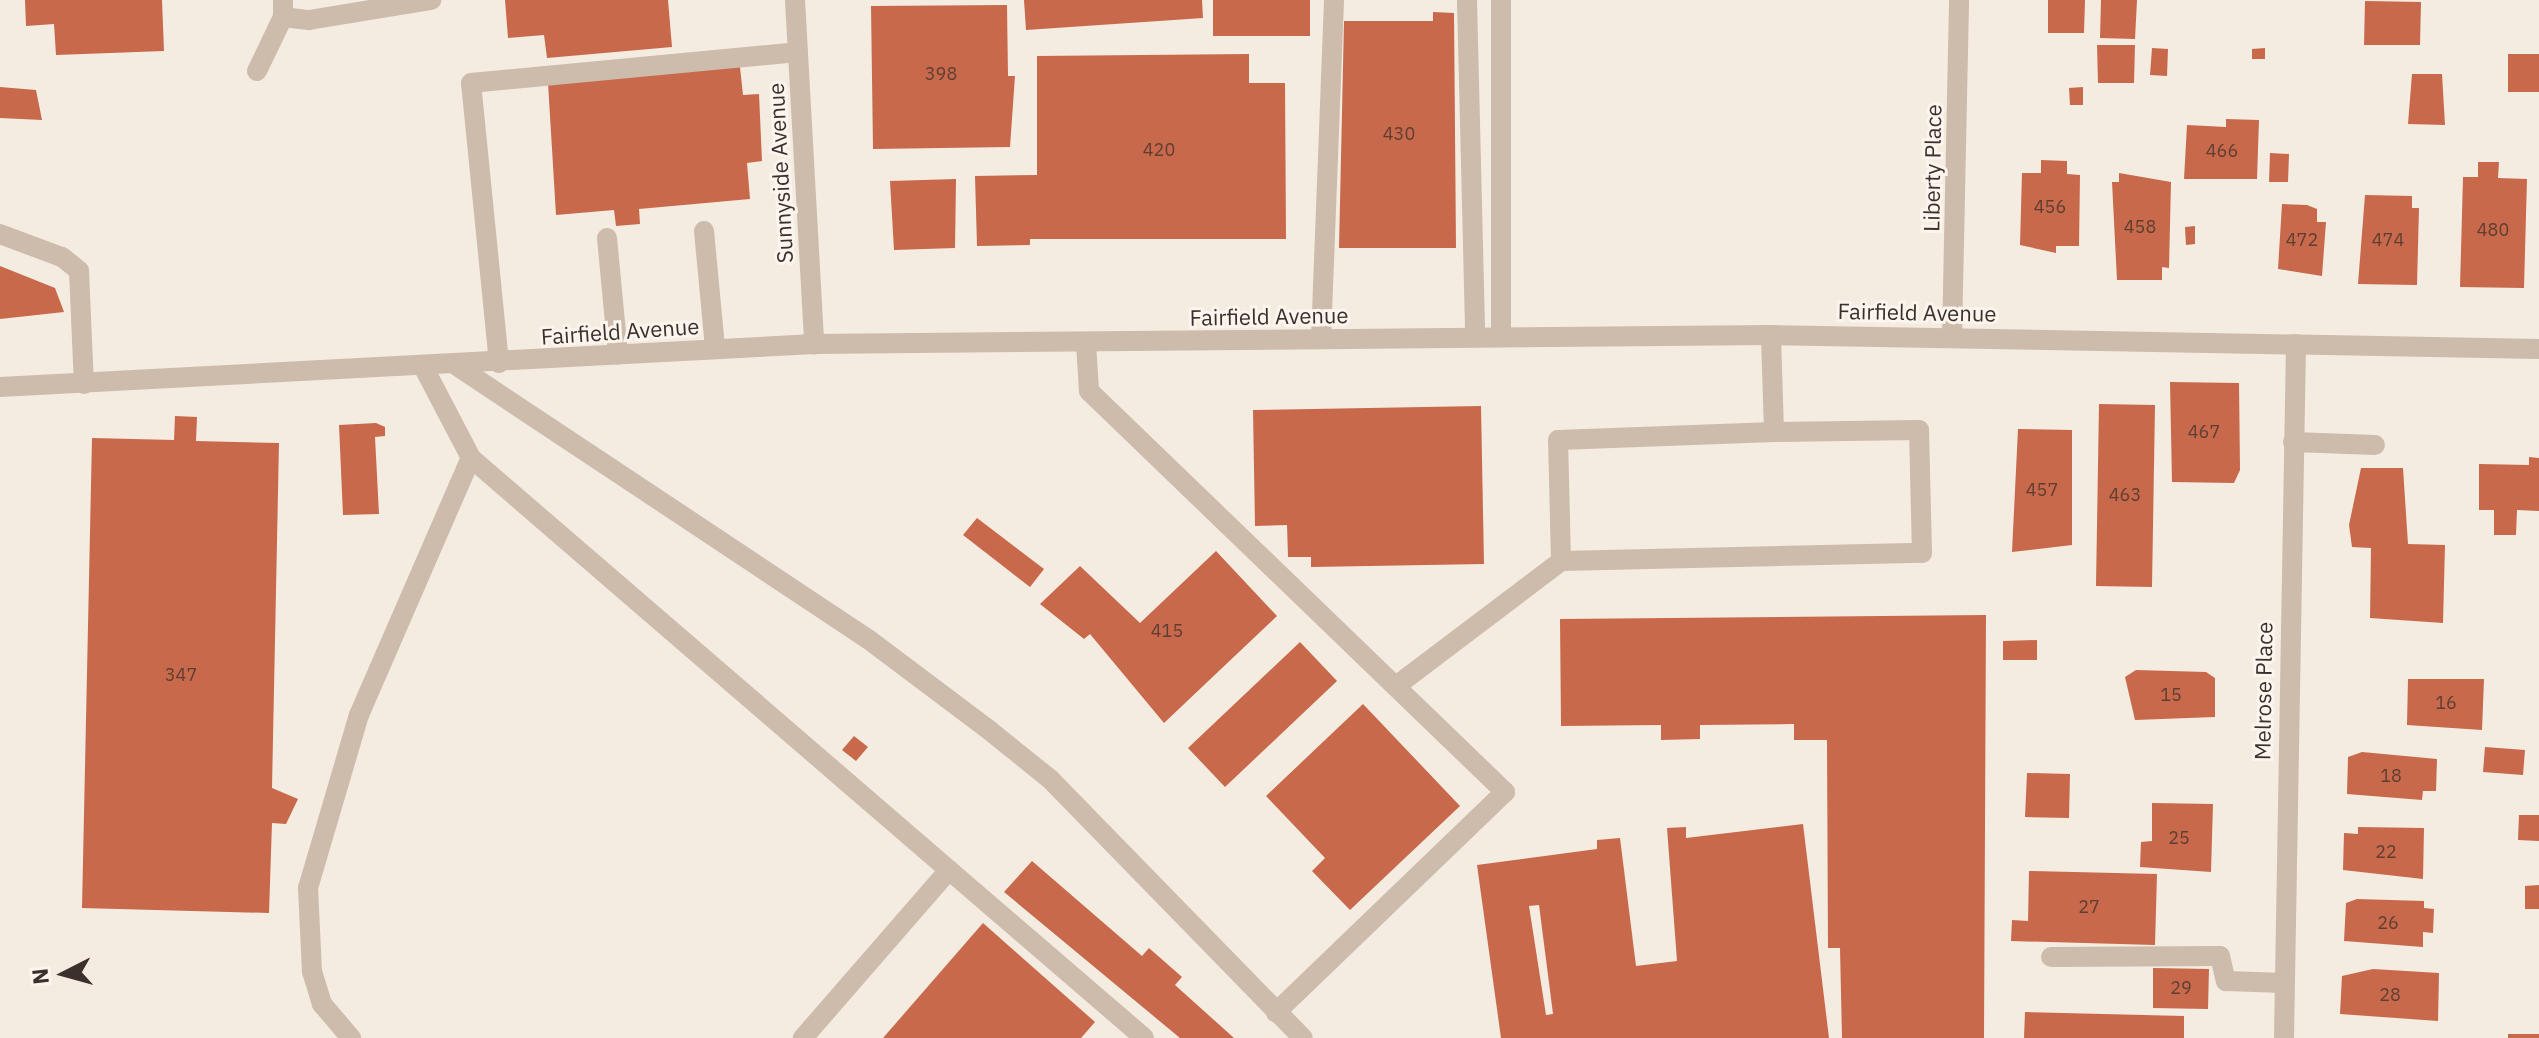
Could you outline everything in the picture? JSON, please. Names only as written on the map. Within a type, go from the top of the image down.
[{"type":"street","points":[[257,71],[283,8],[309,20],[431,0]]},
{"type":"street","name":"Sunnyside Avenue","points":[[795,0],[814,344]]},
{"type":"street","points":[[1321,339],[1334,0]]},
{"type":"street","points":[[1467,0],[1475,337]]},
{"type":"street","points":[[1501,0],[1501,337]]},
{"type":"street","name":"Liberty Place","points":[[1952,337],[1959,0]]},
{"type":"street","points":[[499,363],[471,83],[798,52]]},
{"type":"street","points":[[704,231],[715,348]]},
{"type":"street","points":[[0,234],[62,257],[79,271],[84,384]]},
{"type":"street","points":[[607,238],[618,354]]},
{"type":"street","points":[[1771,335],[1774,432]]},
{"type":"street","name":"Fairfield Avenue","points":[[0,387],[424,368],[814,344],[1771,335],[2539,349]]},
{"type":"street","points":[[1086,343],[1089,391],[1505,792],[1276,1012]]},
{"type":"street","name":"Melrose Place","points":[[2284,1038],[2296,344]]},
{"type":"street","points":[[457,366],[868,639],[989,730],[1050,779],[1303,1038]]},
{"type":"street","points":[[424,368],[471,458],[1144,1038]]},
{"type":"street","points":[[1396,686],[1561,561],[1922,553],[1919,430],[1558,440],[1561,561]]},
{"type":"street","points":[[2293,442],[2375,445]]},
{"type":"street","points":[[351,1038],[322,1004],[312,972],[308,888],[359,715],[471,458]]},
{"type":"street","points":[[803,1038],[949,870]]},
{"type":"street","points":[[2051,957],[2220,956],[2226,981],[2284,983]]},
{"type":"building","points":[[25,0],[162,0],[164,51],[56,55],[54,24],[26,26]]},
{"type":"building","points":[[505,0],[668,0],[672,47],[547,58],[544,35],[508,38]]},
{"type":"building","points":[[1024,0],[1202,0],[1203,18],[1026,30]]},
{"type":"building","points":[[1213,0],[1310,0],[1310,36],[1213,36]]},
{"type":"building","points":[[2048,0],[2085,0],[2084,33],[2048,33]]},
{"type":"building","points":[[2101,0],[2137,0],[2135,39],[2100,38]]},
{"type":"building","points":[[2365,1],[2421,2],[2420,45],[2364,45]]},
{"type":"building","points":[[1007,5],[1008,76],[1015,76],[1010,147],[873,149],[871,6]]},
{"type":"building","points":[[1433,12],[1454,13],[1456,248],[1339,248],[1344,21],[1433,21]]},
{"type":"building","points":[[2097,45],[2135,45],[2134,83],[2098,83]]},
{"type":"building","points":[[2152,48],[2168,49],[2167,76],[2150,75]]},
{"type":"building","points":[[2265,48],[2265,59],[2252,59],[2252,49]]},
{"type":"building","points":[[1249,54],[1249,83],[1285,83],[1286,239],[1030,239],[1030,245],[977,246],[975,176],[1037,175],[1037,56]]},
{"type":"building","points":[[2508,54],[2539,54],[2539,92],[2508,92]]},
{"type":"building","points":[[740,67],[743,95],[759,94],[762,161],[747,163],[750,199],[639,209],[640,224],[616,226],[614,210],[556,215],[548,83]]},
{"type":"building","points":[[2412,74],[2442,74],[2445,125],[2408,124]]},
{"type":"building","points":[[0,87],[36,90],[42,120],[0,118]]},
{"type":"building","points":[[2083,87],[2083,105],[2070,105],[2069,88]]},
{"type":"building","points":[[2226,119],[2259,120],[2257,179],[2184,179],[2187,125],[2226,127]]},
{"type":"building","points":[[2270,153],[2289,154],[2288,182],[2269,182]]},
{"type":"building","points":[[2041,160],[2067,161],[2067,174],[2080,175],[2079,246],[2056,246],[2056,253],[2020,245],[2022,173],[2041,173]]},
{"type":"building","points":[[2478,162],[2499,162],[2498,178],[2527,179],[2524,288],[2460,287],[2463,177],[2478,177]]},
{"type":"building","points":[[2119,173],[2171,182],[2169,268],[2162,267],[2162,280],[2117,280],[2112,182],[2119,182]]},
{"type":"building","points":[[956,179],[955,248],[894,250],[890,181]]},
{"type":"building","points":[[2365,195],[2412,196],[2412,208],[2419,208],[2417,285],[2358,284]]},
{"type":"building","points":[[2282,204],[2307,205],[2317,209],[2317,222],[2326,222],[2322,276],[2278,269]]},
{"type":"building","points":[[2195,226],[2195,244],[2186,245],[2185,227]]},
{"type":"building","points":[[0,266],[55,288],[64,312],[0,319]]},
{"type":"building","points":[[2170,382],[2239,383],[2240,470],[2234,483],[2172,482]]},
{"type":"building","points":[[2099,404],[2155,405],[2152,587],[2096,586]]},
{"type":"building","points":[[1481,406],[1484,564],[1311,567],[1311,557],[1288,557],[1287,525],[1255,526],[1253,410]]},
{"type":"building","points":[[175,416],[197,417],[196,441],[279,443],[272,788],[298,799],[286,824],[272,823],[269,913],[82,908],[92,438],[174,440]]},
{"type":"building","points":[[376,423],[385,427],[385,436],[375,437],[379,514],[343,515],[339,425]]},
{"type":"building","points":[[2018,429],[2072,430],[2072,545],[2012,552]]},
{"type":"building","points":[[2529,457],[2539,458],[2539,511],[2517,510],[2516,535],[2494,535],[2494,510],[2479,510],[2479,464],[2529,465]]},
{"type":"building","points":[[2361,468],[2403,468],[2408,544],[2445,545],[2443,623],[2370,618],[2371,548],[2352,547],[2349,525]]},
{"type":"building","points":[[977,518],[1044,569],[1030,587],[963,535]]},
{"type":"building","points":[[1216,551],[1277,616],[1164,723],[1090,634],[1084,639],[1040,604],[1080,566],[1140,623]]},
{"type":"building","points":[[1986,615],[1984,1038],[1842,1038],[1840,948],[1828,948],[1827,740],[1794,740],[1794,724],[1700,725],[1700,739],[1661,740],[1661,725],[1561,726],[1560,619]]},
{"type":"building","points":[[2037,640],[2037,660],[2003,660],[2003,641]]},
{"type":"building","points":[[1300,642],[1337,681],[1225,787],[1188,748]]},
{"type":"building","points":[[2136,670],[2206,672],[2215,678],[2215,717],[2135,720],[2125,677]]},
{"type":"building","points":[[2408,679],[2484,679],[2482,730],[2407,725]]},
{"type":"building","points":[[1363,704],[1460,806],[1350,910],[1312,871],[1325,858],[1266,796]]},
{"type":"building","points":[[854,736],[868,747],[856,761],[842,750]]},
{"type":"building","points":[[2485,747],[2525,750],[2523,775],[2483,772]]},
{"type":"building","points":[[2362,752],[2437,759],[2436,791],[2423,791],[2422,800],[2347,794],[2348,757]]},
{"type":"building","points":[[2027,773],[2070,774],[2069,818],[2025,817]]},
{"type":"building","points":[[2152,803],[2213,804],[2211,872],[2140,867],[2141,842],[2152,841]]},
{"type":"building","points":[[2519,815],[2539,815],[2539,841],[2518,840]]},
{"type":"building","points":[[1803,824],[1829,1038],[1501,1038],[1477,865],[1597,849],[1597,840],[1620,838],[1636,966],[1677,961],[1667,828],[1686,827],[1686,838]],"holes":[[[1539,905],[1553,1014],[1546,1015],[1529,906]]]},
{"type":"building","points":[[2358,827],[2424,828],[2423,879],[2343,870],[2344,833],[2358,834]]},
{"type":"building","points":[[1032,861],[1142,956],[1149,948],[1182,977],[1175,985],[1234,1038],[1180,1038],[1004,892]]},
{"type":"building","points":[[2029,871],[2157,874],[2155,945],[2011,941],[2012,920],[2028,921]]},
{"type":"building","points":[[2539,885],[2539,909],[2525,909],[2525,886]]},
{"type":"building","points":[[2357,899],[2424,901],[2424,908],[2434,909],[2433,933],[2423,932],[2423,947],[2344,941],[2346,903]]},
{"type":"building","points":[[983,923],[1095,1022],[1081,1038],[883,1038]]},
{"type":"building","points":[[2153,968],[2209,969],[2208,1009],[2153,1008]]},
{"type":"building","points":[[2373,969],[2439,973],[2438,1021],[2340,1014],[2342,976]]},
{"type":"building","points":[[2025,1012],[2184,1016],[2184,1038],[2024,1038]]},
{"type":"building","points":[[2508,1034],[2539,1034],[2539,1038],[2508,1038]]}]
